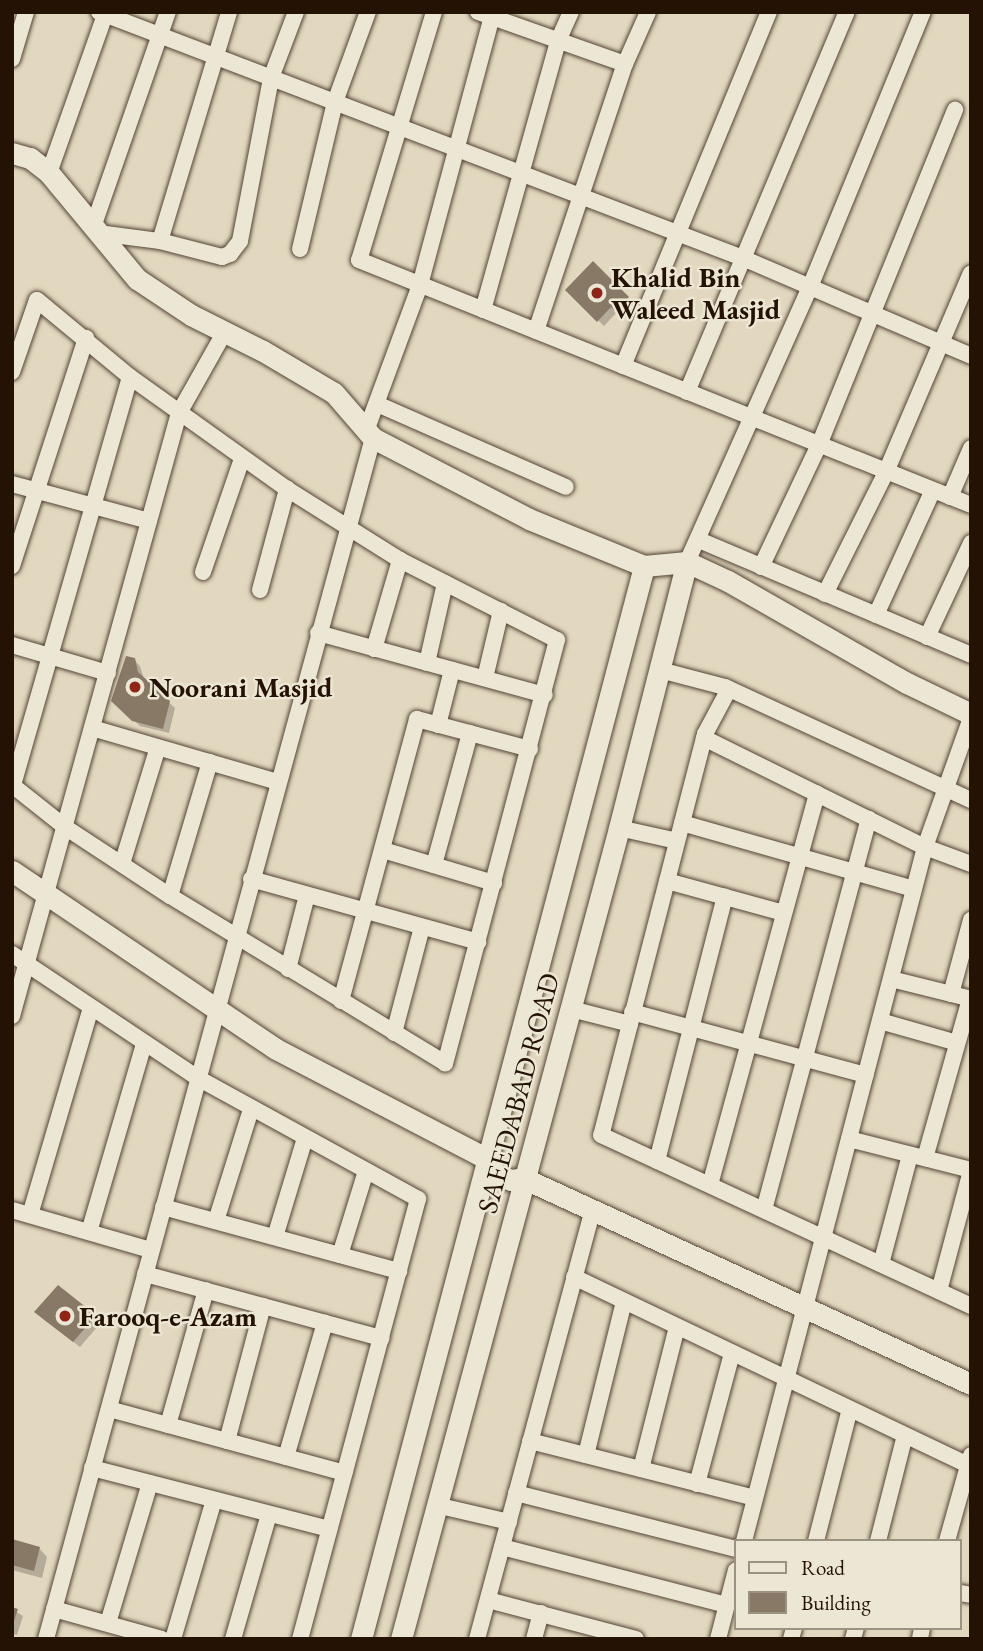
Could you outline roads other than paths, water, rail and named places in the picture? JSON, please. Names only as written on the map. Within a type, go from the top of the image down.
[{"type":"street","points":[[95,230],[168,12]]},
{"type":"street","points":[[160,241],[229,12]]},
{"type":"street","points":[[95,230],[160,241],[222,257],[230,254],[240,241],[271,78],[296,12]]},
{"type":"street","points":[[300,249],[335,102],[368,12]]},
{"type":"street","points":[[434,12],[359,260],[971,505]]},
{"type":"street","points":[[482,310],[558,41],[570,12]]},
{"type":"street","points":[[536,331],[625,64],[648,12]]},
{"type":"street","points":[[623,366],[769,12]]},
{"type":"street","points":[[687,392],[847,12]]},
{"type":"street","points":[[687,562],[810,287],[923,12]]},
{"type":"street","points":[[49,173],[102,14],[743,258],[971,356]]},
{"type":"street","points":[[46,1639],[318,633],[377,404],[419,285],[456,149],[487,14],[625,64]]},
{"type":"street","points":[[12,59],[20,19]]},
{"type":"street","points":[[761,567],[819,445],[956,110]]},
{"type":"street","points":[[12,153],[30,158],[49,173],[137,279],[224,333],[263,351],[334,393],[369,434],[528,519],[644,566],[687,562],[728,580],[907,683],[971,716],[925,847],[745,1539]]},
{"type":"street","points":[[825,594],[886,471],[971,273]]},
{"type":"street","points":[[12,372],[37,300],[130,377],[287,489],[400,560],[557,640],[545,695],[444,1063],[170,895],[65,827],[12,785],[130,377]]},
{"type":"street","points":[[12,1016],[179,413],[224,333]]},
{"type":"street","points":[[12,566],[34,490],[86,338]]},
{"type":"street","points":[[377,404],[566,486]]},
{"type":"street","points":[[950,497],[971,448]]},
{"type":"street","points":[[203,572],[242,459]]},
{"type":"street","points":[[12,484],[149,521]]},
{"type":"street","points":[[260,590],[287,489]]},
{"type":"street","points":[[876,615],[933,490]]},
{"type":"street","points":[[699,540],[971,655]]},
{"type":"street","points":[[928,637],[971,543]]},
{"type":"street","points":[[374,649],[400,560]]},
{"type":"street","name":"SAEEDABAD ROAD","points":[[401,1639],[523,1178],[620,828],[687,562]]},
{"type":"street","name":"SAEEDABAD ROAD","points":[[361,1639],[644,566]]},
{"type":"street","points":[[427,663],[445,583]]},
{"type":"street","points":[[485,678],[501,611]]},
{"type":"street","points":[[318,633],[545,695]]},
{"type":"street","points":[[12,645],[108,673]]},
{"type":"street","points":[[438,725],[452,670]]},
{"type":"street","points":[[660,670],[729,689],[971,800]]},
{"type":"street","points":[[729,689],[704,738],[601,1135],[971,1306]]},
{"type":"street","points":[[341,1001],[416,719],[530,749]]},
{"type":"street","points":[[92,728],[278,782]]},
{"type":"street","points":[[434,865],[470,733]]},
{"type":"street","points":[[704,738],[925,847],[971,864]]},
{"type":"street","points":[[122,864],[158,747]]},
{"type":"street","points":[[170,895],[210,762]]},
{"type":"street","points":[[710,1185],[817,793]]},
{"type":"street","points":[[764,1210],[869,819]]},
{"type":"street","points":[[682,823],[914,888]]},
{"type":"street","points":[[620,828],[677,841]]},
{"type":"street","points":[[383,850],[494,883]]},
{"type":"street","points":[[12,871],[276,1049],[487,1159],[492,1171],[502,1177],[511,1180],[523,1178],[971,1384]]},
{"type":"street","points":[[251,879],[478,942]]},
{"type":"street","points":[[667,881],[784,913]]},
{"type":"street","points":[[288,969],[307,895]]},
{"type":"street","points":[[657,1161],[725,897]]},
{"type":"street","points":[[951,994],[971,920]]},
{"type":"street","points":[[394,1033],[422,927]]},
{"type":"street","points":[[12,954],[198,1078],[418,1199],[300,1639]]},
{"type":"street","points":[[881,1264],[970,999],[891,979]]},
{"type":"street","points":[[30,1215],[91,1008]]},
{"type":"street","points":[[571,1009],[692,1028],[866,1074]]},
{"type":"street","points":[[880,1021],[957,1042]]},
{"type":"street","points":[[89,1232],[144,1044]]},
{"type":"street","points":[[215,1221],[251,1109]]},
{"type":"street","points":[[275,1237],[305,1138]]},
{"type":"street","points":[[849,1139],[971,1171],[939,1291]]},
{"type":"street","points":[[340,1255],[366,1171]]},
{"type":"street","points":[[163,1207],[399,1270]]},
{"type":"street","points":[[12,1210],[151,1250]]},
{"type":"street","points":[[477,1639],[592,1212]]},
{"type":"street","points":[[145,1274],[381,1338]]},
{"type":"street","points":[[574,1277],[905,1435],[970,1462],[948,1539]]},
{"type":"street","points":[[168,1425],[206,1290]]},
{"type":"street","points":[[586,1455],[624,1302]]},
{"type":"street","points":[[227,1441],[263,1306]]},
{"type":"street","points":[[286,1458],[325,1323]]},
{"type":"street","points":[[641,1469],[677,1327]]},
{"type":"street","points":[[697,1483],[732,1353]]},
{"type":"street","points":[[108,1409],[344,1474]]},
{"type":"street","points":[[817,1539],[850,1409]]},
{"type":"street","points":[[879,1539],[905,1435]]},
{"type":"street","points":[[530,1441],[755,1498]]},
{"type":"street","points":[[92,1468],[329,1529]]},
{"type":"street","points":[[108,1623],[150,1483]]},
{"type":"street","points":[[516,1493],[734,1548]]},
{"type":"street","points":[[173,1639],[214,1500]]},
{"type":"street","points":[[436,1505],[509,1522]]},
{"type":"street","points":[[233,1639],[270,1514]]},
{"type":"street","points":[[502,1547],[727,1605]]},
{"type":"street","points":[[719,1639],[734,1578]]},
{"type":"street","points":[[488,1600],[541,1613],[603,1635],[636,1639]]},
{"type":"street","points":[[54,1609],[162,1639]]},
{"type":"street","points":[[534,1639],[541,1613]]},
{"type":"place","name":"Khalid Bin Waleed Masjid","points":[[597,293]]},
{"type":"place","name":"Noorani Masjid","points":[[135,687]]},
{"type":"place","name":"Farooq-e-Azam","points":[[65,1316]]}]
